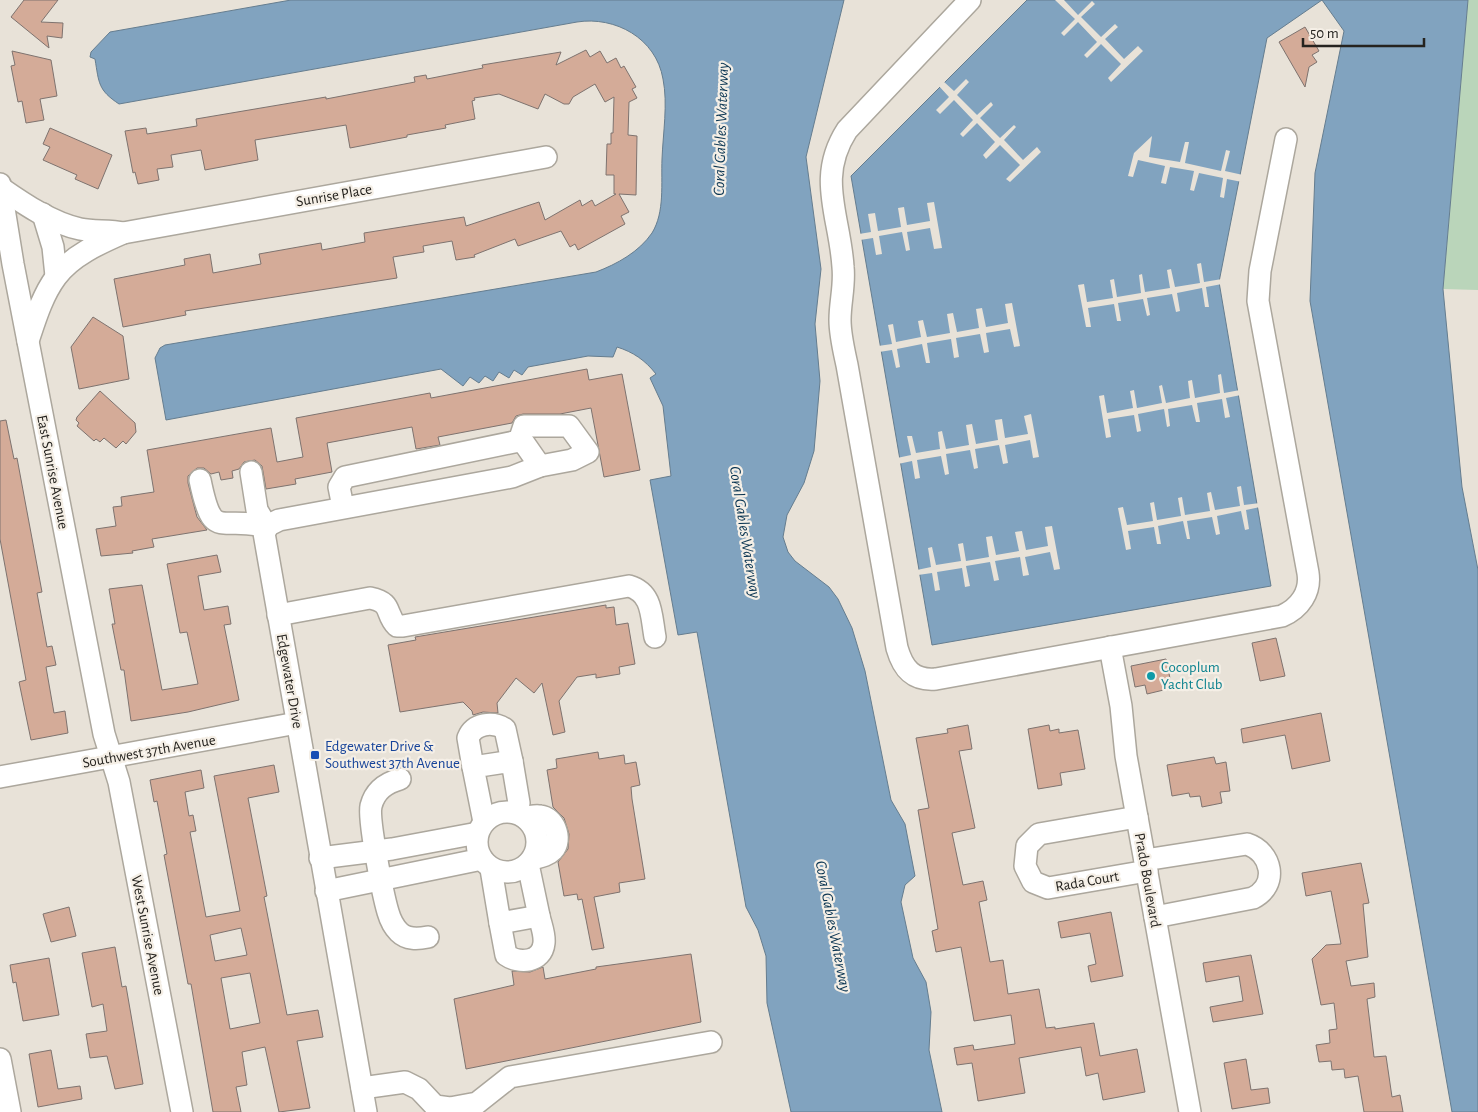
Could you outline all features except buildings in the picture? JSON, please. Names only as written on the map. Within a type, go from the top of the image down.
[{"type":"street","points":[[970,0],[855,120],[840,141],[831,167],[830,189],[843,264],[844,287],[840,329],[897,648],[904,667],[910,673],[927,680],[1282,616],[1298,606],[1307,589],[1308,573],[1258,301],[1260,271],[1286,139]]},
{"type":"street","name":"Sunrise Place","points":[[0,186],[43,214],[78,228],[123,233],[546,157]]},
{"type":"street","name":"East Sunrise Avenue","points":[[0,186],[5,221],[104,734],[112,758]]},
{"type":"street","points":[[43,214],[53,247],[56,276]]},
{"type":"street","name":"Sunrise Place","points":[[28,341],[41,306],[56,276],[86,252],[123,233]]},
{"type":"street","points":[[200,480],[206,509],[218,523],[249,522],[267,527],[278,520],[512,477],[540,466],[572,460],[588,452],[568,426],[524,426],[519,441]]},
{"type":"street","points":[[343,507],[339,487],[345,477],[519,441],[524,443],[540,466]]},
{"type":"street","points":[[411,464],[417,494]]},
{"type":"street","points":[[251,472],[257,510],[267,527]]},
{"type":"street","name":"Edgewater Drive","points":[[267,527],[264,537],[366,1112]]},
{"type":"street","points":[[278,615],[370,598],[382,600],[387,606],[394,623],[397,626],[403,626],[629,586],[642,592],[647,597],[655,637]]},
{"type":"street","name":"Prado Boulevard","points":[[1110,647],[1121,706],[1126,756],[1190,1112]]},
{"type":"street","name":"Southwest 37th Avenue","points":[[0,777],[297,723]]},
{"type":"street","points":[[520,815],[505,729],[498,724],[486,724],[475,729],[468,738],[481,828],[476,844],[487,864],[506,955],[523,962],[536,957],[543,948],[544,942],[530,861]]},
{"type":"street","name":"West Sunrise Avenue","points":[[112,758],[119,782],[182,1112]]},
{"type":"street","points":[[473,767],[512,761]]},
{"type":"street","points":[[400,779],[383,786],[371,807],[376,850],[388,913],[396,928],[413,939],[428,937]]},
{"type":"street","points":[[320,858],[376,850],[481,828],[501,812],[520,815],[534,830],[537,838],[537,846],[530,861],[511,873],[501,872],[487,864],[382,879],[369,884],[326,891]]},
{"type":"street","name":"Rada Court","points":[[1137,816],[1040,834],[1027,846],[1024,866],[1033,882],[1048,888],[1247,844],[1265,855],[1270,868],[1266,886],[1259,895],[1253,898],[1155,917]]},
{"type":"street","points":[[500,923],[539,916]]},
{"type":"street","points":[[362,1088],[405,1082],[419,1089],[435,1106],[450,1108],[477,1103],[510,1077],[711,1042]]},
{"type":"street","points":[[0,1059],[10,1112]]},
{"type":"green space","points":[[1468,0],[1478,0],[1478,290],[1443,289]]},
{"type":"water","name":"Coral Gables Waterway","points":[[291,0],[844,0],[806,157],[821,269],[815,324],[820,381],[814,451],[804,483],[787,515],[783,537],[788,552],[795,561],[829,587],[838,599],[852,628],[865,671],[891,800],[905,824],[915,876],[905,885],[901,902],[913,958],[926,982],[931,1012],[929,1050],[942,1112],[791,1112],[767,1003],[766,956],[758,930],[746,907],[697,632],[678,635],[650,480],[671,476],[663,406],[650,378],[656,374],[648,365],[628,351],[617,347],[613,357],[588,356],[528,367],[522,375],[514,370],[509,378],[499,372],[493,381],[485,376],[479,383],[470,377],[463,386],[441,369],[166,420],[155,358],[160,348],[165,345],[596,272],[620,261],[641,246],[652,233],[659,216],[662,197],[665,108],[663,79],[659,65],[643,41],[632,33],[605,23],[577,22],[119,104],[103,90],[95,59],[90,57],[91,52],[110,32]]},
{"type":"water","points":[[1027,0],[1322,0],[1267,38],[1219,282],[1271,586],[932,645],[851,176]]},
{"type":"water","points":[[1322,0],[1468,0],[1443,289],[1462,487],[1478,570],[1478,1112],[1452,1112],[1310,301],[1315,173],[1344,31]]},
{"type":"pier","points":[[1055,0],[1064,0],[1078,15],[1092,1],[1095,4],[1081,17],[1101,37],[1115,24],[1118,27],[1105,39],[1124,59],[1138,46],[1143,51],[1111,82],[1108,78],[1121,64],[1101,44],[1087,58],[1084,55],[1097,42],[1078,22],[1064,36],[1061,33],[1075,19]]},
{"type":"pier","points":[[966,79],[969,82],[957,95],[977,115],[991,102],[993,105],[980,118],[1000,138],[1014,125],[1016,127],[1004,140],[1023,160],[1037,147],[1041,152],[1010,182],[1006,179],[1020,165],[1000,145],[986,159],[983,155],[995,142],[977,123],[963,137],[960,134],[973,120],[954,100],[940,114],[936,110],[949,97],[938,85],[943,81],[954,91]]},
{"type":"pier","points":[[1152,136],[1149,157],[1180,162],[1185,142],[1189,142],[1185,163],[1221,171],[1226,150],[1230,151],[1225,171],[1243,175],[1242,182],[1227,179],[1224,198],[1220,197],[1223,178],[1199,173],[1194,191],[1190,190],[1194,171],[1170,167],[1166,184],[1161,183],[1165,166],[1138,160],[1133,177],[1128,176],[1134,153]]},
{"type":"pier","points":[[934,202],[942,248],[934,249],[930,228],[907,232],[910,250],[906,251],[902,232],[879,236],[882,254],[876,255],[873,238],[860,240],[859,234],[871,232],[868,214],[875,213],[878,231],[901,227],[898,208],[904,207],[907,225],[930,221],[927,203]]},
{"type":"pier","points":[[1201,263],[1204,282],[1222,279],[1222,284],[1206,287],[1209,307],[1205,307],[1202,288],[1177,293],[1180,311],[1176,312],[1172,294],[1147,298],[1150,315],[1147,316],[1143,299],[1118,303],[1121,321],[1117,321],[1114,304],[1088,308],[1091,327],[1086,327],[1078,285],[1084,284],[1087,302],[1113,298],[1110,280],[1114,279],[1117,297],[1141,293],[1139,275],[1142,274],[1145,292],[1170,288],[1167,270],[1171,269],[1175,287],[1200,283],[1197,264]]},
{"type":"pier","points":[[1012,303],[1020,346],[1014,347],[1010,329],[986,333],[989,352],[984,353],[980,334],[956,338],[959,357],[954,358],[951,339],[927,343],[930,363],[926,363],[922,344],[897,349],[900,367],[896,368],[892,350],[879,352],[878,346],[892,344],[888,325],[893,324],[896,342],[921,337],[918,321],[923,320],[927,337],[950,333],[947,314],[953,313],[957,332],[979,328],[976,309],[982,308],[986,327],[1008,323],[1005,304]]},
{"type":"pier","points":[[1221,374],[1224,393],[1240,390],[1241,395],[1226,398],[1230,417],[1225,418],[1222,399],[1197,403],[1200,422],[1196,422],[1192,405],[1168,409],[1170,426],[1167,427],[1164,409],[1138,414],[1141,431],[1137,432],[1134,415],[1108,419],[1111,437],[1106,438],[1099,396],[1104,395],[1107,413],[1133,408],[1130,391],[1134,390],[1137,408],[1162,403],[1159,386],[1162,385],[1166,403],[1190,398],[1188,381],[1192,380],[1195,398],[1220,393],[1218,375]]},
{"type":"pier","points":[[1031,414],[1039,457],[1033,458],[1030,440],[1005,445],[1008,463],[1003,464],[999,445],[975,449],[978,468],[974,469],[970,450],[946,454],[949,474],[945,475],[941,456],[917,460],[920,478],[915,479],[912,461],[898,464],[897,458],[911,455],[907,436],[912,436],[916,453],[940,449],[938,432],[942,431],[946,449],[969,445],[966,425],[972,424],[976,444],[998,440],[995,420],[1002,419],[1005,438],[1028,434],[1024,416]]},
{"type":"pier","points":[[1241,486],[1244,505],[1260,503],[1260,507],[1246,510],[1249,529],[1245,530],[1241,511],[1217,516],[1220,534],[1216,535],[1212,517],[1187,521],[1190,539],[1187,539],[1183,521],[1158,526],[1161,544],[1157,544],[1154,527],[1128,531],[1131,549],[1126,550],[1118,508],[1123,507],[1127,525],[1153,521],[1150,503],[1154,502],[1157,520],[1181,516],[1178,498],[1182,497],[1185,515],[1210,511],[1207,493],[1211,492],[1215,510],[1240,506],[1237,487]]},
{"type":"pier","points":[[1052,526],[1060,569],[1054,570],[1050,552],[1025,557],[1029,575],[1023,576],[1020,557],[995,561],[999,580],[994,581],[990,562],[966,566],[970,586],[965,587],[962,568],[937,572],[940,590],[935,591],[932,573],[918,575],[917,570],[931,567],[928,548],[932,547],[936,565],[961,561],[958,544],[963,543],[966,561],[989,557],[986,537],[992,536],[996,555],[1019,551],[1015,532],[1022,531],[1026,550],[1048,546],[1045,527]]},
{"type":"place","name":"Cocoplum Yacht Club","points":[[1151,676]]},
{"type":"place","name":"Edgewater Drive & Southwest 37th Avenue","points":[[315,755]]}]
